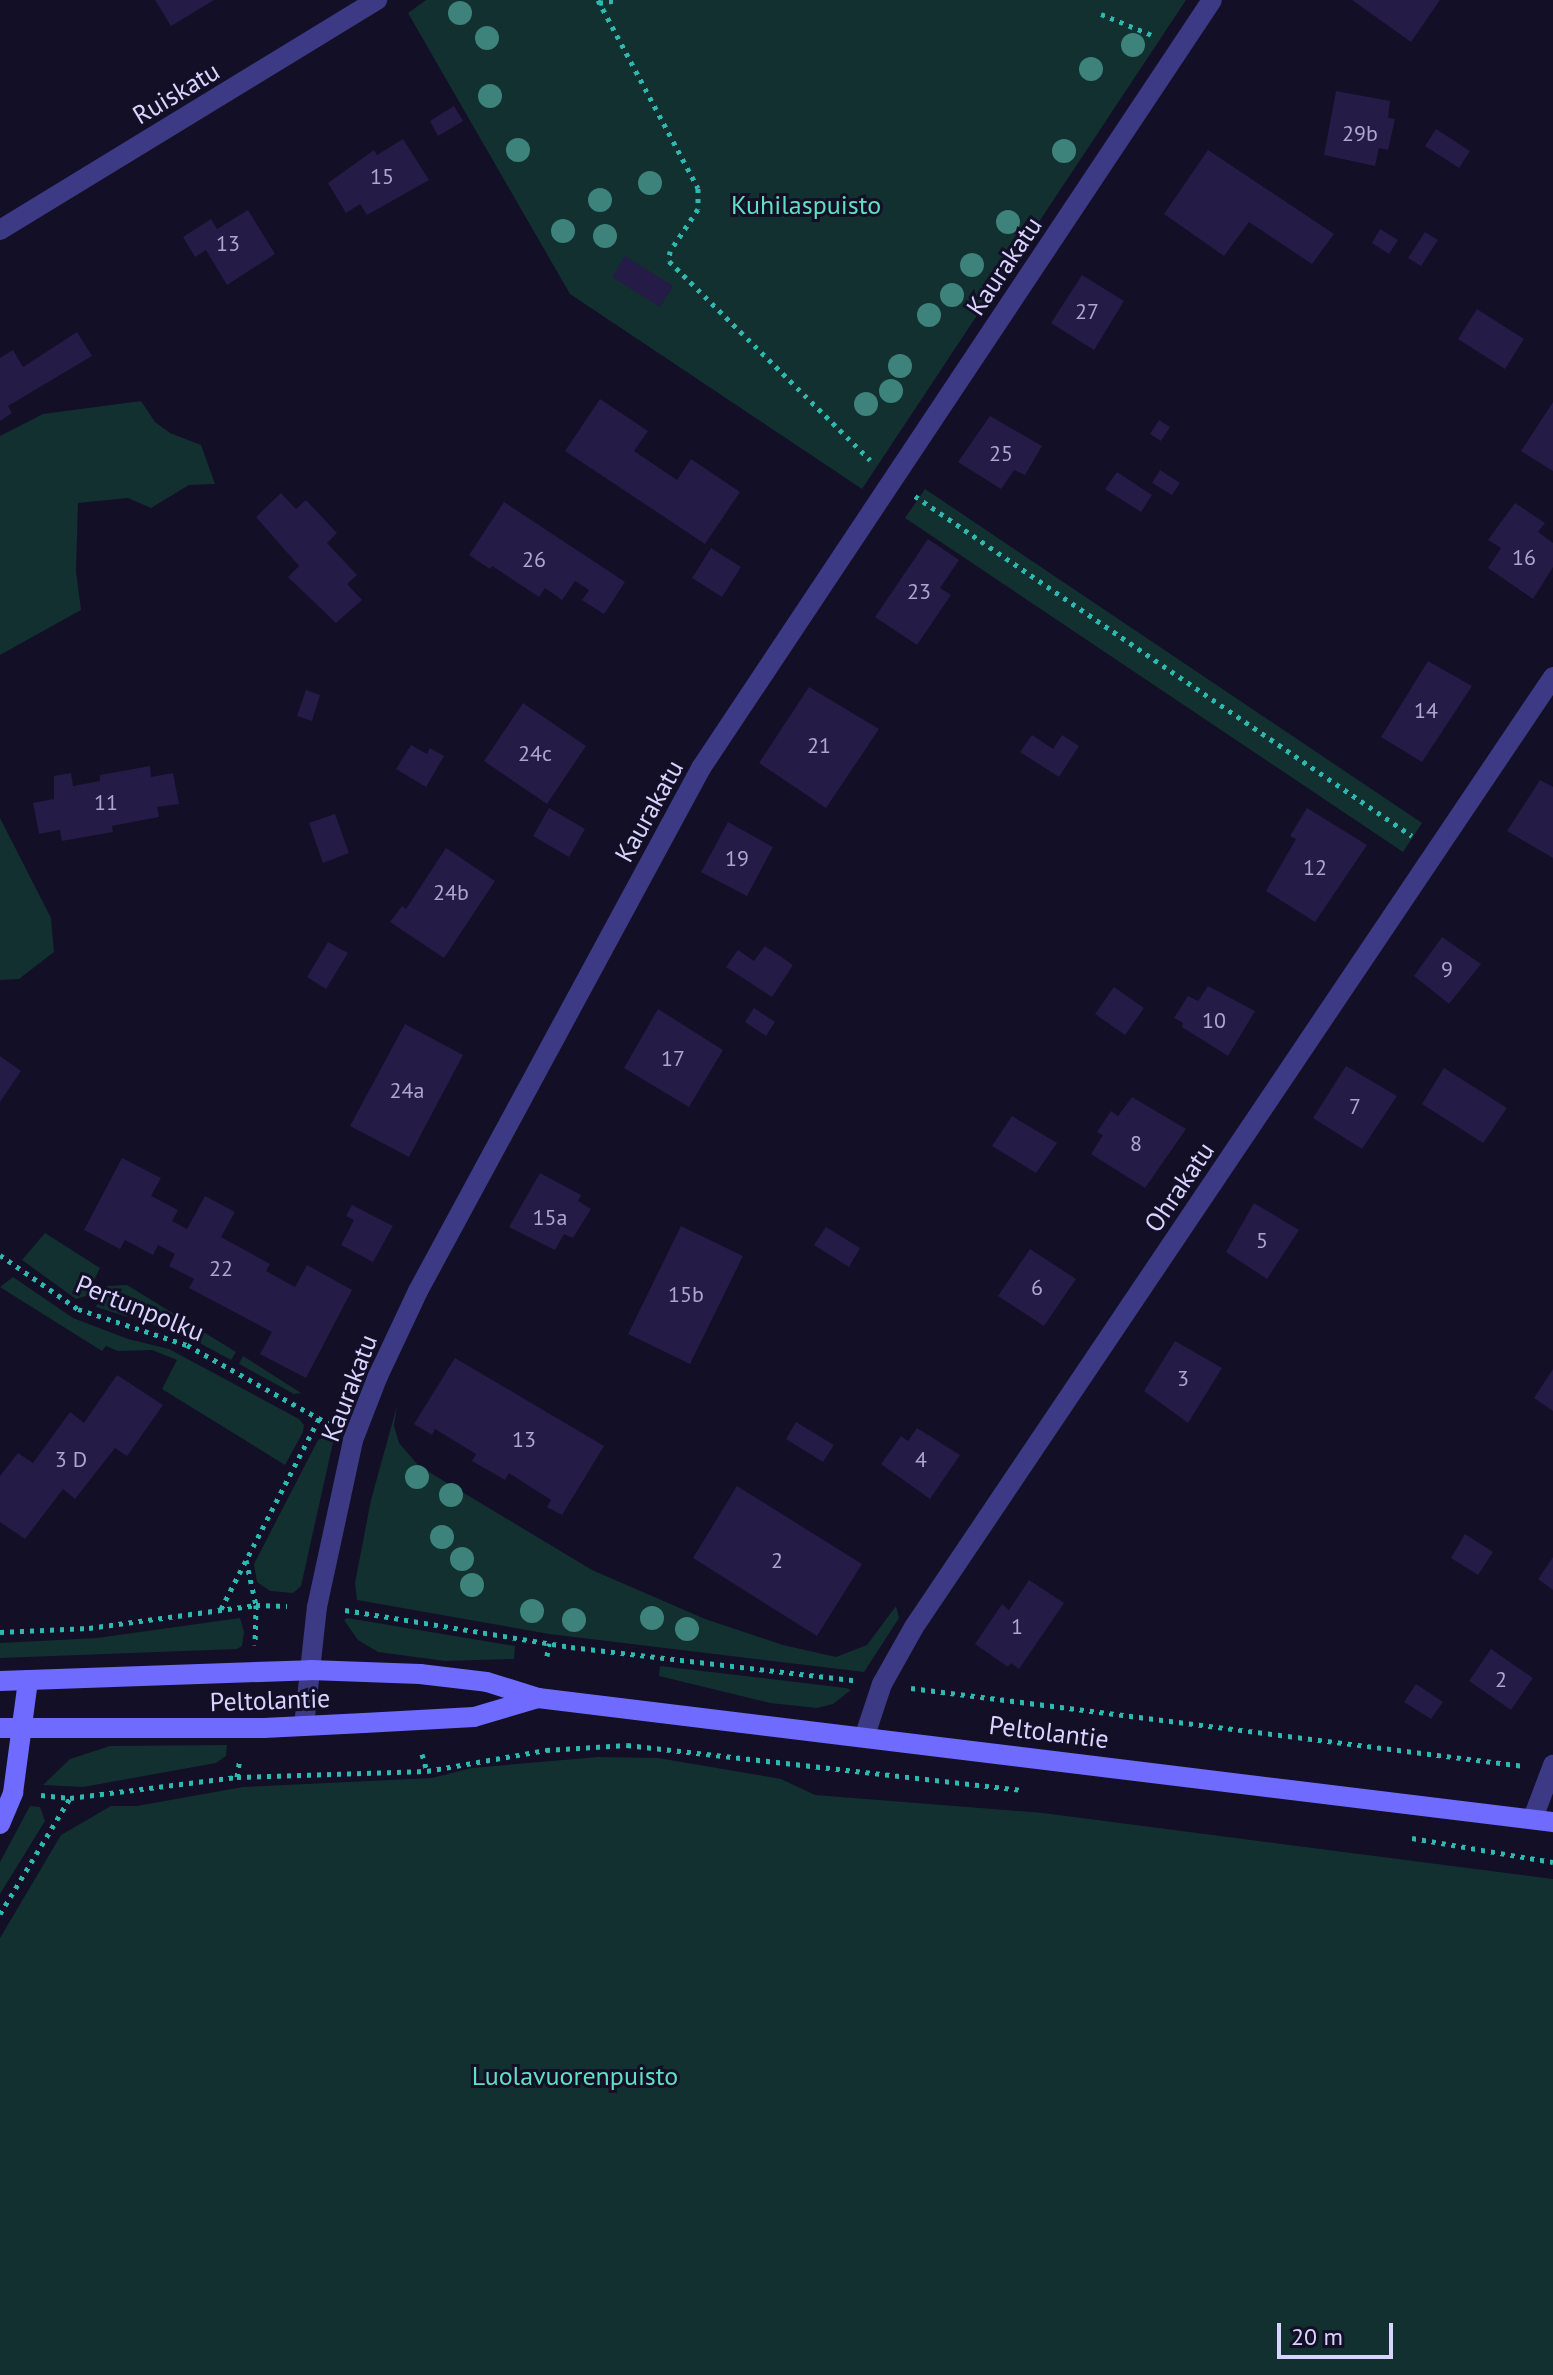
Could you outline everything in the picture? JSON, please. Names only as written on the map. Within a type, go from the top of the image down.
[{"type":"street","name":"Ruiskatu","points":[[0,230],[377,0]]},
{"type":"street","name":"Kaurakatu","points":[[304,1726],[317,1607],[353,1440],[378,1376],[418,1291],[701,768],[1212,0]]},
{"type":"street","name":"Ohrakatu","points":[[865,1735],[882,1684],[914,1627],[1553,677]]},
{"type":"street","name":"Peltolantie","points":[[0,1681],[310,1670],[420,1674],[487,1682],[538,1698],[865,1735],[1543,1820]]},
{"type":"street","points":[[0,1824],[13,1793],[28,1680]]},
{"type":"street","name":"Peltolantie","points":[[0,1728],[304,1726],[474,1717],[538,1698]]},
{"type":"street","points":[[1543,1820],[1553,1765]]},
{"type":"path","points":[[618,0],[598,1],[698,188],[698,209],[670,251],[669,261],[879,468]]},
{"type":"path","points":[[1101,14],[1162,40]]},
{"type":"path","points":[[904,489],[1436,851]]},
{"type":"path","name":"Pertunpolku","points":[[0,1255],[78,1309],[187,1345],[353,1440]]},
{"type":"path","points":[[221,1609],[319,1418]]},
{"type":"path","points":[[246,1560],[256,1605],[255,1643]]},
{"type":"path","points":[[0,1632],[89,1628],[256,1605]]},
{"type":"path","points":[[547,1656],[549,1643]]},
{"type":"path","points":[[0,1914],[70,1798],[237,1777],[427,1771],[546,1750],[627,1745],[1032,1792]]},
{"type":"path","points":[[422,1754],[427,1771]]},
{"type":"path","points":[[1404,1837],[1553,1862]]},
{"type":"green space","name":"Kuhilaspuisto","points":[[426,0],[1186,0],[862,489],[570,294],[408,13]]},
{"type":"green space","points":[[141,401],[155,422],[170,433],[201,445],[215,484],[189,485],[151,508],[128,498],[78,503],[76,571],[81,610],[0,655],[0,436],[43,414]]},
{"type":"green space","points":[[925,489],[1422,823],[1403,852],[905,518]]},
{"type":"green space","points":[[0,818],[51,918],[54,952],[19,979],[0,980]]},
{"type":"green space","points":[[45,1233],[100,1268],[86,1296],[76,1299],[22,1260]]},
{"type":"green space","points":[[13,1277],[73,1318],[128,1339],[169,1349],[299,1419],[304,1425],[303,1432],[285,1465],[162,1389],[177,1360],[152,1350],[118,1351],[106,1346],[102,1351],[0,1287]]},
{"type":"green space","points":[[127,1285],[236,1352],[231,1360],[183,1334],[96,1307],[107,1286]]},
{"type":"green space","points":[[243,1356],[301,1393],[294,1394],[239,1364]]},
{"type":"green space","points":[[397,1406],[394,1426],[399,1443],[419,1466],[592,1570],[705,1619],[783,1645],[836,1657],[867,1645],[896,1606],[899,1618],[864,1672],[549,1634],[357,1600],[355,1583],[371,1500]]},
{"type":"green space","points":[[326,1436],[334,1438],[301,1586],[293,1593],[270,1591],[257,1582],[254,1564],[318,1440]]},
{"type":"green space","points":[[240,1618],[244,1632],[242,1646],[237,1649],[0,1658],[0,1643],[97,1638]]},
{"type":"green space","points":[[347,1618],[515,1646],[514,1659],[445,1661],[378,1652],[358,1640],[344,1620]]},
{"type":"green space","points":[[660,1666],[851,1690],[833,1704],[817,1708],[770,1703],[659,1676]]},
{"type":"green space","points":[[227,1745],[226,1756],[216,1763],[83,1787],[43,1785],[70,1759],[110,1746]]},
{"type":"green space","name":"Luolavuorenpuisto","points":[[598,1757],[658,1758],[781,1779],[815,1795],[1043,1813],[1553,1879],[1553,2375],[0,2375],[0,1938],[61,1835],[111,1806],[137,1806],[243,1787],[432,1778],[472,1768]]},
{"type":"green space","points":[[30,1806],[40,1807],[45,1821],[0,1894],[0,1862]]},
{"type":"building","points":[[155,0],[214,0],[171,26]]},
{"type":"building","points":[[1352,0],[1440,0],[1411,42]]},
{"type":"building","points":[[1336,91],[1390,101],[1388,118],[1395,119],[1388,150],[1379,148],[1375,166],[1324,155]]},
{"type":"building","points":[[454,106],[463,121],[438,136],[430,121]]},
{"type":"building","points":[[1436,129],[1470,151],[1459,168],[1425,146]]},
{"type":"building","points":[[403,139],[429,180],[367,215],[360,204],[346,213],[328,183],[374,150],[377,155]]},
{"type":"building","points":[[1208,150],[1334,234],[1312,264],[1249,222],[1224,256],[1164,214]]},
{"type":"building","points":[[248,210],[275,254],[227,285],[206,250],[195,257],[183,237],[211,219],[217,229]]},
{"type":"building","points":[[1380,229],[1398,240],[1389,254],[1372,243]]},
{"type":"building","points":[[1425,232],[1438,240],[1421,266],[1408,258]]},
{"type":"building","points":[[625,256],[673,286],[660,307],[612,277]]},
{"type":"building","points":[[1082,275],[1124,301],[1094,350],[1051,323]]},
{"type":"building","points":[[1477,309],[1524,339],[1505,369],[1458,339]]},
{"type":"building","points":[[77,332],[92,356],[8,406],[12,413],[0,421],[0,358],[13,350],[23,367]]},
{"type":"building","points":[[600,399],[648,431],[634,451],[677,480],[691,459],[740,492],[705,544],[565,451]]},
{"type":"building","points":[[1553,402],[1553,471],[1521,451]]},
{"type":"building","points":[[990,416],[1042,446],[1025,475],[1014,470],[1001,489],[958,462]]},
{"type":"building","points":[[1159,420],[1170,427],[1161,441],[1150,434]]},
{"type":"building","points":[[1160,470],[1180,483],[1172,495],[1152,483]]},
{"type":"building","points":[[1117,472],[1152,495],[1141,512],[1105,489]]},
{"type":"building","points":[[281,493],[296,509],[306,500],[337,533],[327,543],[357,575],[347,584],[362,600],[336,623],[288,577],[299,566],[256,517]]},
{"type":"building","points":[[504,502],[625,582],[604,614],[582,600],[589,590],[575,581],[562,600],[545,588],[539,597],[492,566],[490,569],[469,555]]},
{"type":"building","points":[[1515,503],[1545,523],[1538,532],[1553,543],[1553,567],[1533,599],[1488,568],[1501,548],[1488,540]]},
{"type":"building","points":[[928,539],[959,560],[940,588],[951,595],[917,645],[875,617]]},
{"type":"building","points":[[711,548],[741,567],[722,597],[692,578]]},
{"type":"building","points":[[1428,661],[1472,686],[1422,762],[1381,737]]},
{"type":"building","points":[[809,687],[879,729],[826,808],[759,763]]},
{"type":"building","points":[[306,690],[320,695],[312,721],[297,716]]},
{"type":"building","points":[[523,703],[586,746],[547,804],[484,761]]},
{"type":"building","points":[[1032,735],[1053,749],[1062,735],[1079,746],[1059,777],[1020,752]]},
{"type":"building","points":[[411,745],[427,754],[430,748],[444,756],[426,787],[396,769]]},
{"type":"building","points":[[150,766],[151,777],[173,773],[179,804],[157,807],[159,817],[112,826],[113,832],[62,841],[60,830],[39,834],[33,803],[54,799],[54,776],[71,773],[73,786],[100,781],[100,775]]},
{"type":"building","points":[[1540,780],[1553,787],[1553,858],[1507,831]]},
{"type":"building","points":[[549,808],[585,829],[569,857],[533,836]]},
{"type":"building","points":[[1307,808],[1367,845],[1315,922],[1266,891],[1296,839],[1290,836]]},
{"type":"building","points":[[335,814],[349,853],[323,863],[309,823]]},
{"type":"building","points":[[728,822],[773,847],[747,896],[701,872]]},
{"type":"building","points":[[446,848],[495,881],[444,958],[390,922],[402,906],[406,909]]},
{"type":"building","points":[[1442,937],[1481,964],[1449,1004],[1414,976]]},
{"type":"building","points":[[328,942],[348,953],[326,989],[307,977]]},
{"type":"building","points":[[765,946],[793,965],[772,997],[726,967],[738,950],[754,961]]},
{"type":"building","points":[[1208,986],[1255,1011],[1228,1056],[1182,1027],[1183,1023],[1174,1018],[1188,996],[1198,1001]]},
{"type":"building","points":[[1114,987],[1144,1008],[1125,1035],[1095,1014]]},
{"type":"building","points":[[754,1008],[775,1022],[766,1036],[745,1022]]},
{"type":"building","points":[[658,1009],[723,1050],[689,1107],[624,1068]]},
{"type":"building","points":[[405,1024],[463,1055],[409,1157],[350,1126]]},
{"type":"building","points":[[0,1056],[21,1071],[0,1102]]},
{"type":"building","points":[[1346,1066],[1397,1096],[1362,1149],[1313,1118]]},
{"type":"building","points":[[1444,1068],[1507,1108],[1483,1143],[1422,1104]]},
{"type":"building","points":[[1132,1097],[1186,1129],[1145,1188],[1091,1154],[1103,1135],[1097,1132],[1111,1111],[1118,1116]]},
{"type":"building","points":[[1012,1116],[1057,1143],[1036,1173],[992,1146]]},
{"type":"building","points":[[122,1158],[161,1178],[151,1196],[178,1210],[172,1221],[187,1229],[205,1196],[235,1212],[221,1237],[270,1264],[266,1271],[295,1287],[307,1265],[352,1290],[306,1378],[260,1354],[272,1332],[189,1288],[194,1279],[169,1266],[175,1254],[158,1245],[153,1255],[125,1240],[120,1249],[84,1230]]},
{"type":"building","points":[[540,1173],[581,1195],[578,1201],[591,1209],[573,1238],[564,1234],[555,1250],[509,1227]]},
{"type":"building","points":[[1254,1203],[1299,1230],[1267,1279],[1226,1252]]},
{"type":"building","points":[[352,1205],[393,1226],[373,1262],[341,1245],[354,1220],[346,1216]]},
{"type":"building","points":[[681,1226],[743,1256],[690,1364],[628,1334]]},
{"type":"building","points":[[826,1227],[860,1248],[849,1267],[814,1245]]},
{"type":"building","points":[[1030,1249],[1076,1279],[1044,1326],[998,1296]]},
{"type":"building","points":[[1175,1341],[1222,1368],[1188,1423],[1144,1391]]},
{"type":"building","points":[[455,1358],[604,1446],[562,1515],[547,1507],[551,1500],[509,1473],[505,1480],[472,1461],[476,1454],[435,1429],[432,1435],[414,1424]]},
{"type":"building","points":[[1553,1369],[1553,1411],[1534,1398]]},
{"type":"building","points":[[117,1375],[163,1405],[127,1456],[115,1448],[75,1499],[63,1489],[25,1539],[0,1522],[0,1476],[18,1453],[33,1463],[70,1412],[84,1423]]},
{"type":"building","points":[[796,1422],[834,1445],[823,1462],[786,1439]]},
{"type":"building","points":[[917,1428],[960,1455],[930,1499],[881,1464],[901,1436],[908,1441]]},
{"type":"building","points":[[737,1486],[862,1564],[817,1636],[693,1558]]},
{"type":"building","points":[[1465,1534],[1493,1552],[1478,1575],[1451,1558]]},
{"type":"building","points":[[1553,1557],[1553,1590],[1538,1579]]},
{"type":"building","points":[[1029,1580],[1064,1603],[1019,1669],[1011,1663],[1008,1667],[975,1644],[1002,1604],[1009,1610]]},
{"type":"building","points":[[1491,1649],[1533,1678],[1511,1710],[1469,1681]]},
{"type":"building","points":[[1416,1684],[1443,1702],[1431,1719],[1404,1702]]}]
